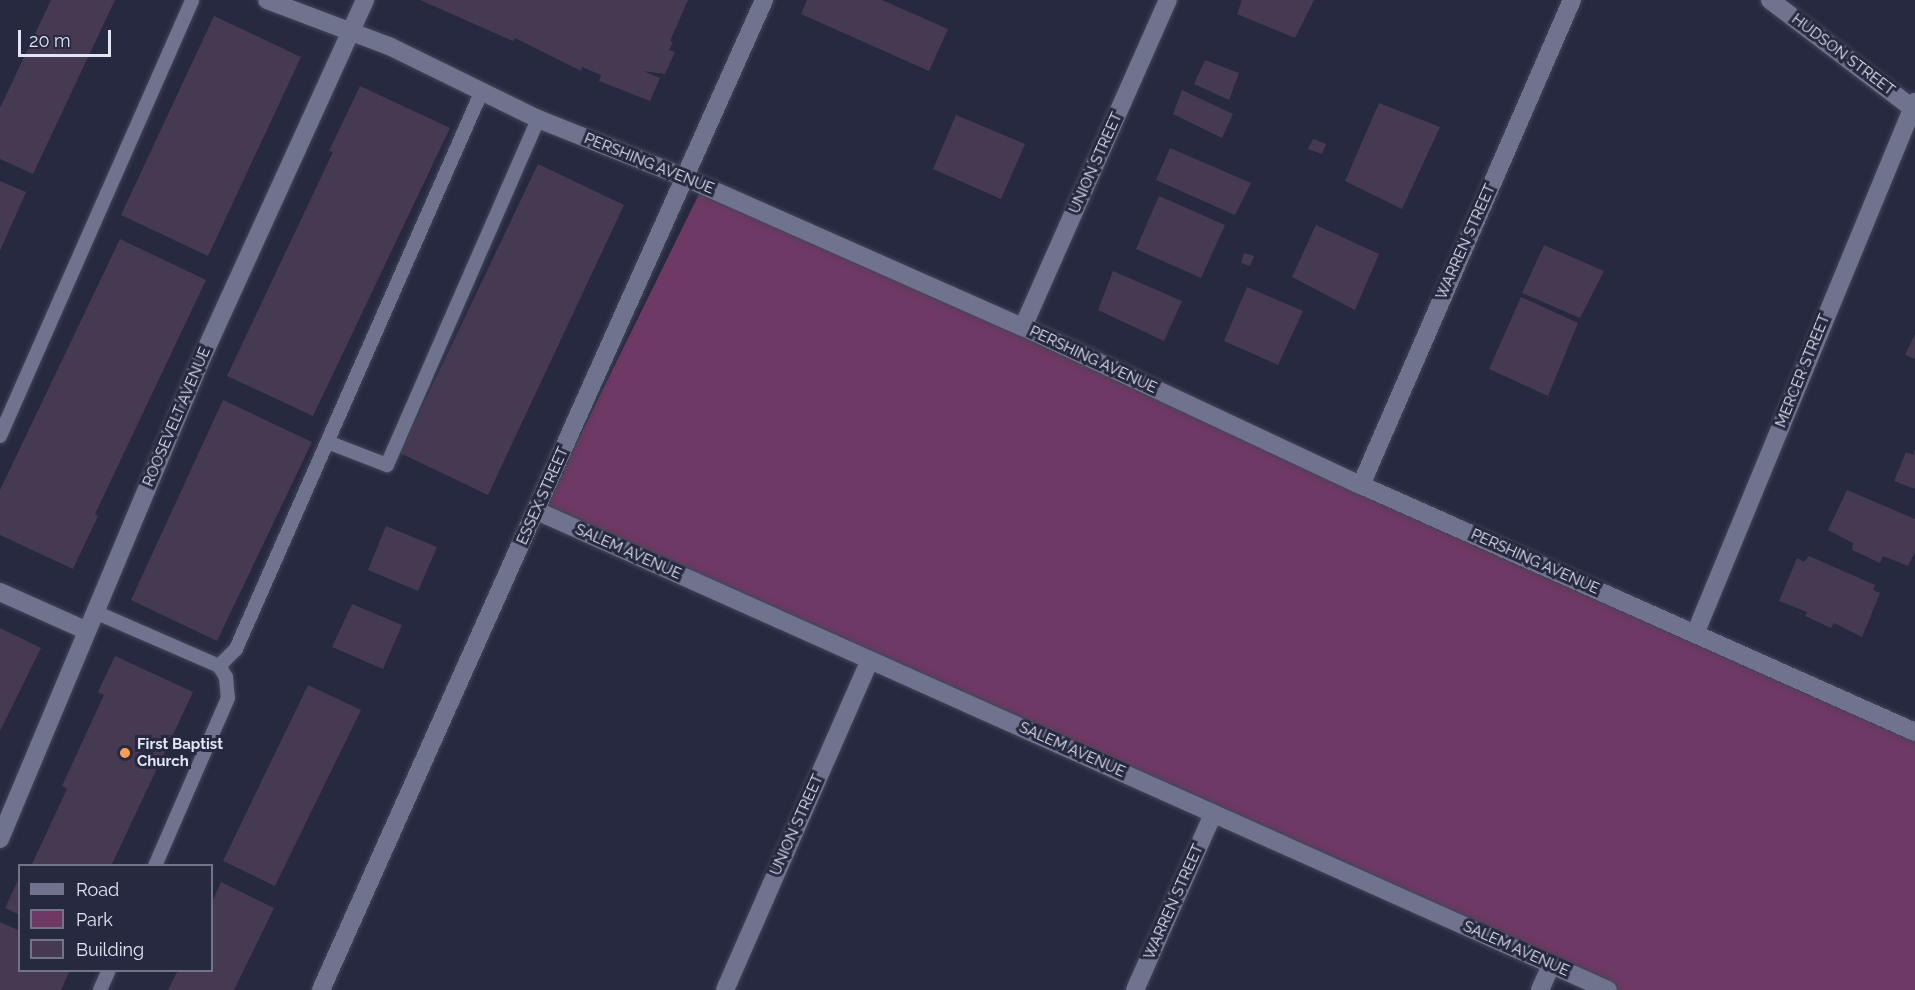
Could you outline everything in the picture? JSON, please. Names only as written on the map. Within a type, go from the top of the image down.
[{"type":"street","name":"PERSHING AVENUE","points":[[267,0],[350,34],[389,46],[481,93],[686,178],[1023,327],[1361,485],[1915,732]]},
{"type":"street","name":"ROOSEVELT AVENUE","points":[[0,839],[201,360],[365,0]]},
{"type":"street","name":"ESSEX STREET","points":[[321,990],[764,0]]},
{"type":"street","name":"UNION STREET","points":[[1023,327],[1168,0]]},
{"type":"street","name":"WARREN STREET","points":[[1361,485],[1572,0]]},
{"type":"street","name":"HUDSON STREET","points":[[1770,0],[1914,107]]},
{"type":"street","name":"MERCER STREET","points":[[1695,634],[1914,107]]},
{"type":"street","name":"SALEM AVENUE","points":[[537,511],[1608,990]]},
{"type":"street","points":[[0,592],[87,631]]},
{"type":"street","name":"UNION STREET","points":[[725,990],[870,660]]},
{"type":"street","name":"WARREN STREET","points":[[1135,990],[1213,814]]},
{"type":"street","points":[[1540,990],[1551,965]]},
{"type":"lane","points":[[0,436],[192,0]]},
{"type":"lane","points":[[219,666],[236,649],[330,442],[481,93]]},
{"type":"lane","points":[[330,442],[387,465],[538,118]]},
{"type":"lane","points":[[95,612],[219,666],[226,677],[228,698],[156,864]]},
{"type":"lane","points":[[100,990],[108,972]]},
{"type":"green space","points":[[703,186],[1915,729],[1915,990],[1590,990],[540,517]]},
{"type":"building","points":[[51,0],[115,0],[33,174],[0,159],[0,108]]},
{"type":"building","points":[[420,0],[688,0],[670,41],[673,42],[669,50],[675,52],[665,74],[643,71],[660,78],[650,101],[599,81],[601,75],[582,67],[581,71],[515,38],[513,41]]},
{"type":"building","points":[[807,0],[882,0],[948,29],[929,71],[801,14]]},
{"type":"building","points":[[1242,0],[1314,0],[1295,38],[1237,14]]},
{"type":"building","points":[[214,16],[301,57],[208,256],[121,215]]},
{"type":"building","points":[[1205,60],[1239,73],[1229,100],[1194,84]]},
{"type":"building","points":[[360,86],[450,128],[313,416],[227,376],[333,152],[329,151]]},
{"type":"building","points":[[1182,90],[1233,114],[1222,138],[1173,114]]},
{"type":"building","points":[[1379,103],[1440,127],[1402,209],[1345,181]]},
{"type":"building","points":[[956,115],[1025,144],[1001,199],[933,169]]},
{"type":"building","points":[[1313,139],[1326,144],[1322,154],[1308,149]]},
{"type":"building","points":[[1170,148],[1251,183],[1235,215],[1156,180]]},
{"type":"building","points":[[538,164],[624,205],[488,495],[400,453]]},
{"type":"building","points":[[0,181],[26,192],[0,251]]},
{"type":"building","points":[[1159,196],[1225,225],[1201,278],[1136,249]]},
{"type":"building","points":[[1316,225],[1379,254],[1355,310],[1292,277]]},
{"type":"building","points":[[120,239],[206,280],[95,514],[98,516],[73,569],[0,535],[0,490]]},
{"type":"building","points":[[1544,245],[1604,271],[1580,318],[1522,293]]},
{"type":"building","points":[[1244,253],[1254,256],[1250,266],[1241,263]]},
{"type":"building","points":[[1113,271],[1182,301],[1164,341],[1098,310]]},
{"type":"building","points":[[1247,287],[1303,311],[1278,365],[1224,341]]},
{"type":"building","points":[[1521,297],[1578,323],[1548,396],[1489,369]]},
{"type":"building","points":[[1915,334],[1915,359],[1905,355]]},
{"type":"building","points":[[223,400],[312,442],[217,641],[131,600]]},
{"type":"building","points":[[1915,449],[1915,489],[1894,481],[1906,452],[1913,455]]},
{"type":"building","points":[[1847,490],[1915,519],[1915,552],[1908,566],[1883,556],[1880,563],[1852,550],[1853,543],[1828,530]]},
{"type":"building","points":[[386,526],[437,547],[418,591],[368,570]]},
{"type":"building","points":[[1809,556],[1875,585],[1873,590],[1880,593],[1862,637],[1834,623],[1831,628],[1805,616],[1807,612],[1779,601],[1797,558],[1804,562]]},
{"type":"building","points":[[352,604],[402,625],[383,669],[332,647]]},
{"type":"building","points":[[0,628],[41,648],[0,731]]},
{"type":"building","points":[[115,656],[193,692],[112,864],[32,864],[67,789],[62,786],[104,695],[98,692]]},
{"type":"building","points":[[308,685],[361,710],[275,886],[223,861]]},
{"type":"building","points":[[18,880],[18,914],[5,908]]},
{"type":"building","points":[[221,882],[274,908],[234,990],[168,990],[177,972],[213,972],[213,900]]},
{"type":"building","points":[[0,922],[18,930],[18,972],[69,972],[61,990],[0,990]]},
{"type":"place","name":"First Baptist Church","points":[[125,753]]}]
